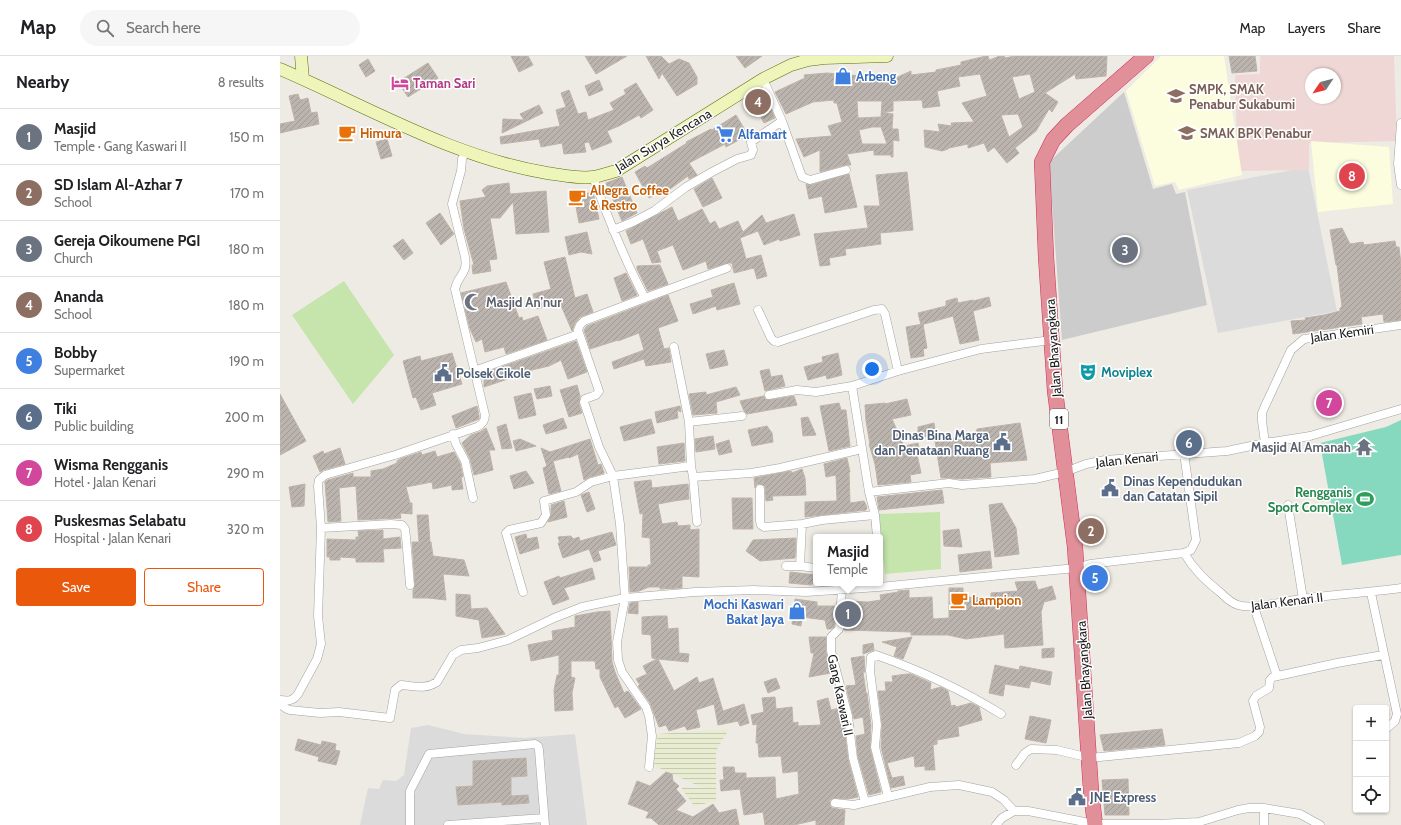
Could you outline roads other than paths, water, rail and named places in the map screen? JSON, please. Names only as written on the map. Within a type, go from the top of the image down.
[{"type":"highway","name":"Jalan Bhayangkara","points":[[1095,824],[1075,547],[1055,391],[1042,162],[1053,140],[1067,125],[1146,56]]},
{"type":"street","points":[[302,56],[303,79]]},
{"type":"street","name":"Jalan Surya Kencana","points":[[280,69],[386,118],[494,161],[526,170],[592,177],[616,170],[628,164],[763,79],[807,58],[887,56]]},
{"type":"street","points":[[763,79],[782,122],[802,177],[810,180],[846,170]]},
{"type":"street","points":[[613,230],[654,211],[686,187],[712,172],[737,159],[751,155],[753,150],[751,142],[782,122]]},
{"type":"street","points":[[1401,123],[1398,164],[1401,185]]},
{"type":"street","points":[[280,700],[290,701],[295,698],[317,659],[321,644],[318,616],[318,597],[321,574],[321,528],[318,486],[321,477],[395,455],[453,434],[478,427],[483,424],[485,420],[454,289],[466,266],[452,204],[461,171],[462,159],[466,151]]},
{"type":"street","points":[[592,177],[613,230],[645,298]]},
{"type":"street","points":[[649,767],[652,736],[649,716],[646,707],[622,672],[618,660],[617,642],[625,598],[620,524],[613,476],[599,447],[584,402],[585,399],[596,395],[600,391],[578,330],[580,324],[584,321],[727,268]]},
{"type":"street","points":[[758,310],[771,338],[778,342],[874,310],[882,309],[886,314],[898,371]]},
{"type":"street","name":"Jalan Kemiri","points":[[1265,443],[1262,413],[1294,346],[1304,339],[1401,325]]},
{"type":"street","points":[[474,371],[579,334]]},
{"type":"street","points":[[769,396],[797,390],[816,392],[852,386],[898,371],[981,349],[1052,340]]},
{"type":"street","points":[[674,347],[689,422],[691,466],[697,522]]},
{"type":"street","points":[[852,386],[869,492],[875,515],[877,534]]},
{"type":"street","name":"Jalan Kenari","points":[[869,492],[949,483],[962,485],[1035,479],[1105,460],[1227,451],[1310,436],[1401,409]]},
{"type":"street","points":[[689,422],[742,416]]},
{"type":"street","points":[[453,434],[456,444],[465,461],[473,498]]},
{"type":"street","points":[[693,477],[751,473],[780,468],[862,449]]},
{"type":"street","points":[[883,585],[1076,568],[1090,564],[1184,553],[1191,550],[1196,540],[1184,453]]},
{"type":"street","points":[[523,592],[507,532],[509,530],[544,521],[546,515],[544,502],[546,500],[576,492],[592,482],[613,476],[691,466]]},
{"type":"street","points":[[760,489],[761,525],[764,527],[875,515]]},
{"type":"street","points":[[1288,505],[1303,599]]},
{"type":"street","points":[[321,528],[391,524],[402,525],[405,529],[410,585]]},
{"type":"street","points":[[800,566],[802,524]]},
{"type":"street","name":"Jalan Kenari II","points":[[1184,553],[1200,577],[1232,602],[1242,606],[1254,607],[1303,599],[1401,588]]},
{"type":"street","points":[[786,566],[813,568]]},
{"type":"street","points":[[280,704],[287,709],[312,713],[339,712],[390,718],[395,690],[401,685],[420,688],[428,687],[434,684],[437,682],[456,652],[508,640],[554,618],[582,607],[625,598],[695,592],[754,590],[806,592],[842,590],[872,586]]},
{"type":"street","name":"Gang Kaswari II","points":[[842,590],[839,629],[832,637],[831,651],[848,716],[853,758],[865,802]]},
{"type":"street","points":[[1370,592],[1397,714],[1395,721],[1389,726]]},
{"type":"street","points":[[1254,607],[1277,676]]},
{"type":"street","points":[[1016,765],[1025,753],[1031,749],[1057,750],[1090,758],[1239,743],[1258,734],[1260,730],[1254,699],[1268,689],[1271,679],[1277,676],[1337,663],[1383,655]]},
{"type":"street","points":[[888,796],[876,747],[877,725],[870,668],[871,657],[873,656],[897,663],[926,674],[964,692],[1001,714]]},
{"type":"street","points":[[1394,701],[1401,695]]},
{"type":"street","points":[[410,825],[410,791],[429,754],[535,744],[538,746],[545,821],[448,825]]},
{"type":"street","points":[[836,803],[854,805],[930,787],[959,786],[992,792],[1004,800],[1014,812]]},
{"type":"street","points":[[996,825],[1002,818],[1014,812],[1028,811],[1095,824],[1170,824],[1199,822],[1249,808],[1264,808],[1300,814],[1320,825]]},
{"type":"street","points":[[1264,808],[1264,825]]},
{"type":"place","name":"Arbeng","points":[[843,76]]},
{"type":"place","name":"Taman Sari","points":[[400,83]]},
{"type":"place","name":"SMPK, SMAK Penabur Sukabumi","points":[[1176,96]]},
{"type":"place","name":"Ananda","points":[[758,102]]},
{"type":"place","name":"Himura","points":[[347,133]]},
{"type":"place","name":"SMAK BPK Penabur","points":[[1187,133]]},
{"type":"place","name":"Alfamart","points":[[725,134]]},
{"type":"place","name":"Puskesmas Selabatu","points":[[1352,176]]},
{"type":"place","name":"Allegra Coffee & Restro","points":[[577,197]]},
{"type":"place","name":"Gereja Oikoumene PGI","points":[[1125,250]]},
{"type":"place","name":"Masjid An’nur","points":[[473,302]]},
{"type":"place","name":"Moviplex","points":[[1088,372]]},
{"type":"place","name":"Polsek Cikole","points":[[443,373]]},
{"type":"place","name":"Wisma Rengganis","points":[[1329,403]]},
{"type":"place","name":"Dinas Bina Marga dan Penataan Ruang","points":[[1002,442]]},
{"type":"place","name":"Tiki","points":[[1189,443]]},
{"type":"place","name":"Masjid Al Amanah","points":[[1364,447]]},
{"type":"place","name":"Dinas Kependudukan dan Catatan Sipil","points":[[1110,488]]},
{"type":"place","name":"Rengganis Sport Complex","points":[[1365,499]]},
{"type":"place","name":"SD Islam Al-Azhar 7","points":[[1091,531]]},
{"type":"place","name":"Bobby","points":[[1095,578]]},
{"type":"place","name":"Lampion","points":[[959,600]]},
{"type":"place","name":"Mochi Kaswari Bakat Jaya","points":[[797,611]]},
{"type":"place","name":"Masjid","points":[[848,614]]},
{"type":"place","name":"JNE Express","points":[[1077,797]]}]
